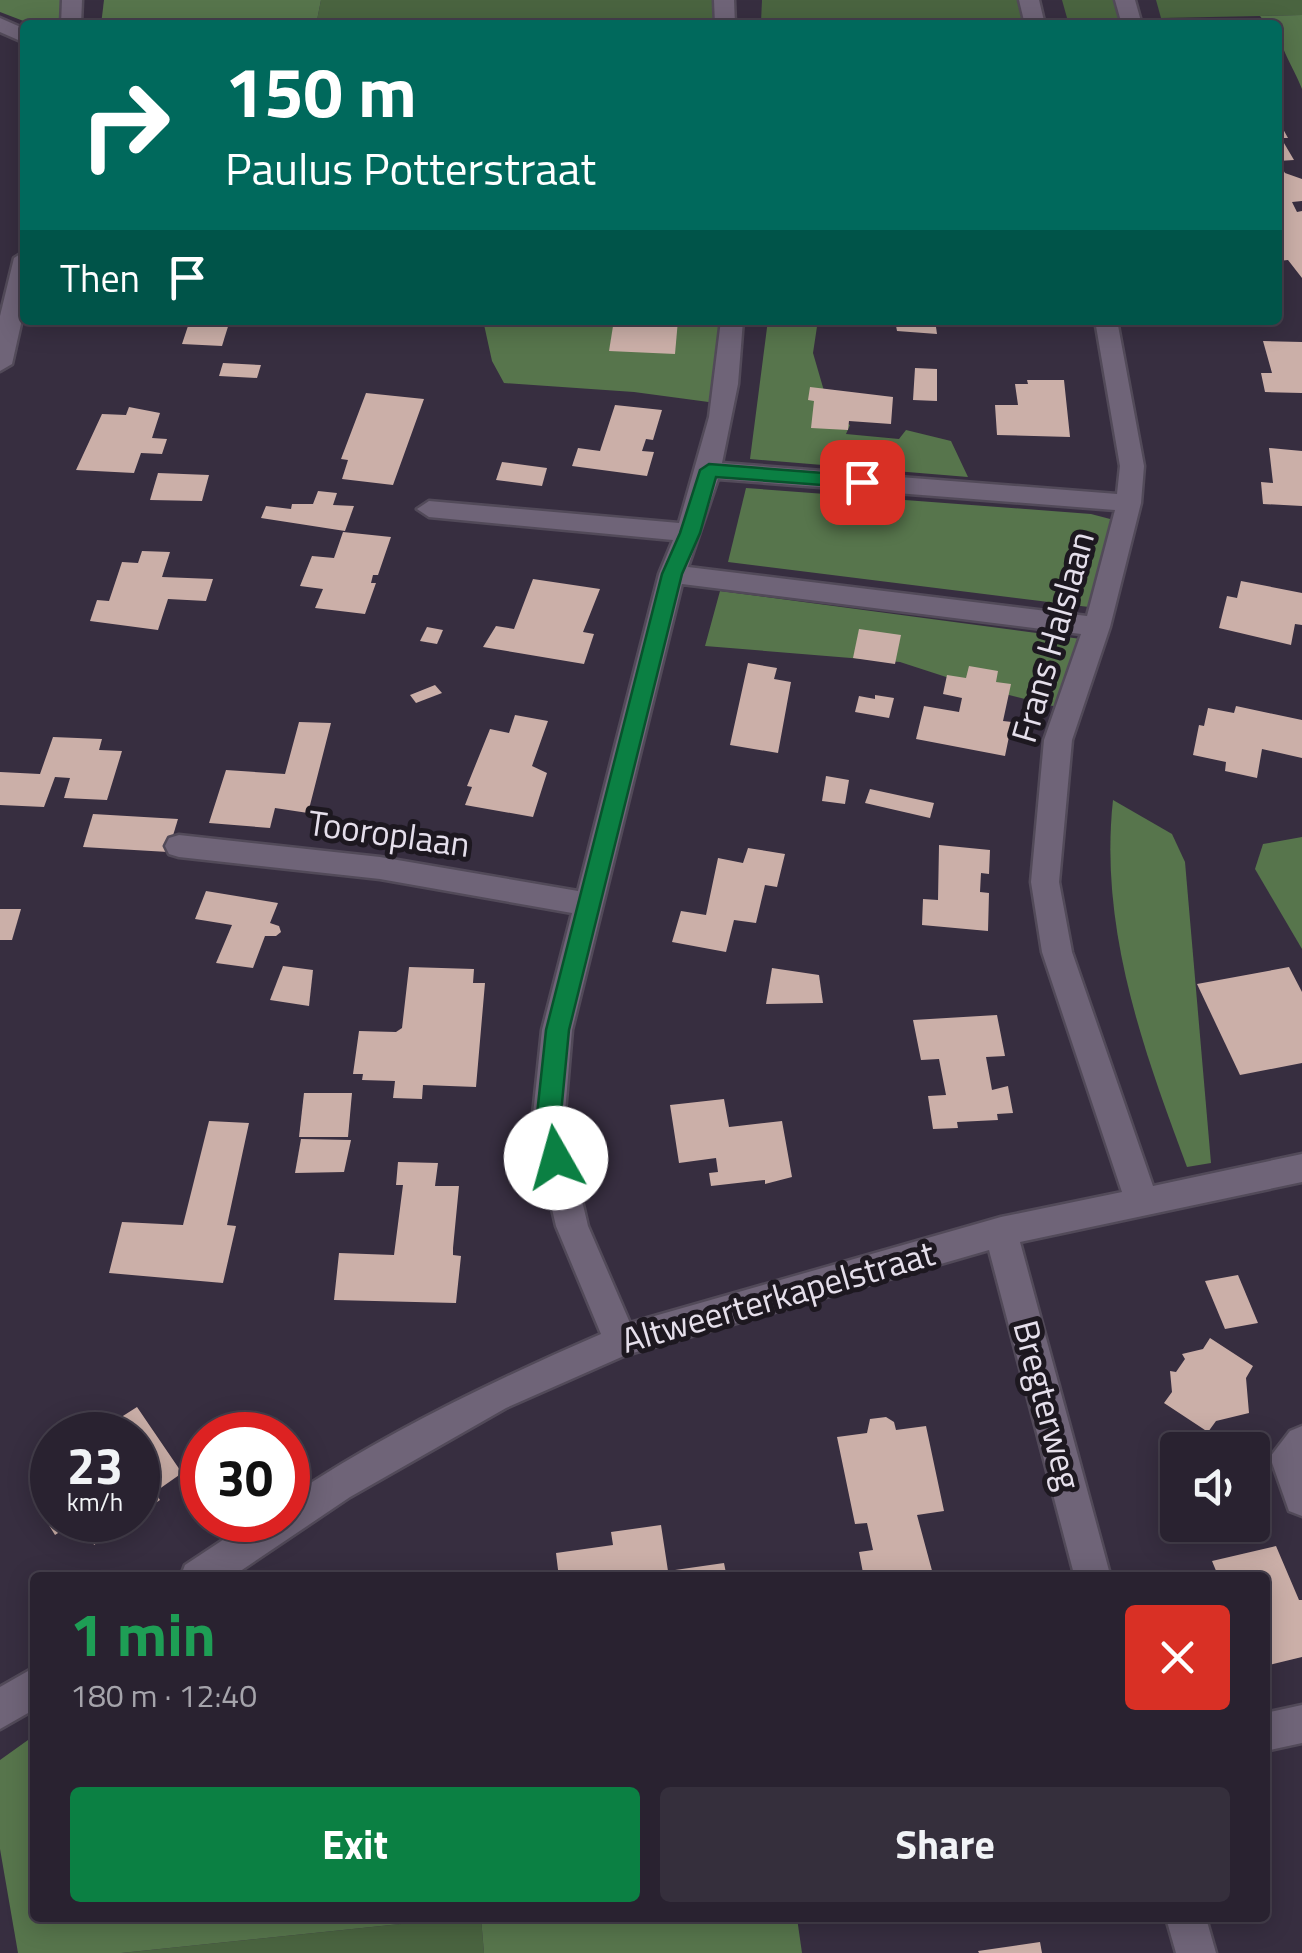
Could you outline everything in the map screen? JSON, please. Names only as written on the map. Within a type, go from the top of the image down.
[{"type":"street","points":[[0,364],[20,279]]},
{"type":"street","points":[[621,1340],[572,1226],[548,1124],[558,1030],[672,574],[690,533],[709,470],[731,325]]},
{"type":"street","name":"Frans Halslaan","points":[[1107,325],[1132,466],[1129,503],[1098,626],[1058,740],[1045,882],[1057,952],[1142,1202]]},
{"type":"street","points":[[709,470],[1129,503]]},
{"type":"street","points":[[428,508],[690,533]]},
{"type":"street","points":[[672,574],[1098,626]]},
{"type":"street","name":"Tooroplaan","points":[[179,846],[380,868],[588,904]]},
{"type":"street","name":"Altweerterkapelstraat","points":[[310,1503],[494,1397],[621,1340],[1002,1232],[1302,1168]]},
{"type":"street","name":"Bregterweg","points":[[1002,1232],[1091,1572]]},
{"type":"street","points":[[1302,1443],[1288,1457],[1302,1500]]},
{"type":"street","name":"Altweerterkapelstraat","points":[[207,1572],[252,1542]]},
{"type":"street","points":[[0,1710],[30,1689]]},
{"type":"street","points":[[1270,1731],[1302,1724]]},
{"type":"street","points":[[1187,1922],[1196,1953]]},
{"type":"green space","points":[[0,0],[66,0],[64,20],[21,20],[0,12]]},
{"type":"green space","points":[[104,0],[321,0],[317,20],[102,20]]},
{"type":"green space","points":[[321,0],[726,0],[727,20],[317,20]]},
{"type":"green space","points":[[762,0],[1032,0],[1037,19],[945,20],[761,20]]},
{"type":"green space","points":[[1062,0],[1123,0],[1129,20],[1068,20]]},
{"type":"green space","points":[[1156,0],[1302,0],[1302,15],[1161,18]]},
{"type":"green space","points":[[1302,15],[1302,89],[1283,49],[1282,20],[1263,20],[1260,16]]},
{"type":"green space","points":[[484,325],[726,325],[716,403],[634,392],[504,383],[492,361]]},
{"type":"green space","points":[[767,325],[817,325],[813,353],[831,415],[850,425],[846,434],[899,439],[906,430],[951,441],[968,477],[750,459]]},
{"type":"green space","points":[[746,488],[1091,514],[1114,520],[1097,608],[728,562]]},
{"type":"green space","points":[[720,591],[1081,639],[1065,709],[900,662],[705,646]]},
{"type":"green space","points":[[1113,800],[1172,834],[1185,862],[1211,1163],[1187,1167],[1128,987],[1112,895]]},
{"type":"green space","points":[[1302,837],[1302,949],[1255,869],[1263,844]]},
{"type":"green space","points":[[30,1739],[30,1922],[419,1922],[121,1953],[18,1953],[0,1849],[0,1760]]},
{"type":"green space","points":[[419,1922],[481,1922],[484,1953],[121,1953]]},
{"type":"green space","points":[[481,1922],[798,1922],[802,1953],[484,1953]]},
{"type":"building","points":[[1282,140],[1294,160],[1282,161]]},
{"type":"building","points":[[1282,168],[1302,179],[1302,201],[1292,202],[1297,212],[1302,211],[1302,278],[1288,260],[1282,261]]},
{"type":"building","points":[[188,325],[228,325],[222,346],[182,344]]},
{"type":"building","points":[[613,325],[678,325],[675,354],[609,351]]},
{"type":"building","points":[[896,325],[936,325],[937,334],[897,331]]},
{"type":"building","points":[[1263,341],[1302,342],[1302,393],[1265,392],[1261,373],[1272,373]]},
{"type":"building","points":[[223,363],[261,365],[257,378],[219,376]]},
{"type":"building","points":[[915,368],[937,369],[937,401],[913,400]]},
{"type":"building","points":[[1027,380],[1064,380],[1070,437],[997,435],[995,405],[1018,405],[1015,384],[1028,384]]},
{"type":"building","points":[[810,387],[893,397],[891,424],[849,421],[848,430],[811,428],[814,401],[808,400]]},
{"type":"building","points":[[366,393],[424,399],[393,485],[342,479],[348,460],[341,459]]},
{"type":"building","points":[[615,405],[662,410],[653,440],[646,439],[642,451],[654,452],[647,476],[572,466],[578,448],[600,451]]},
{"type":"building","points":[[129,407],[160,413],[152,438],[167,439],[162,454],[141,453],[134,473],[76,470],[102,414],[126,415]]},
{"type":"building","points":[[1269,448],[1302,451],[1302,506],[1263,504],[1261,482],[1273,483]]},
{"type":"building","points":[[502,462],[547,468],[542,486],[496,480]]},
{"type":"building","points":[[158,473],[209,475],[202,501],[150,500]]},
{"type":"building","points":[[318,491],[337,493],[333,505],[354,506],[345,531],[261,518],[266,506],[291,509],[292,504],[313,504]]},
{"type":"building","points":[[343,532],[391,537],[378,575],[373,575],[371,583],[376,583],[365,614],[315,608],[323,589],[300,586],[312,556],[334,558]]},
{"type":"building","points":[[142,551],[170,552],[162,577],[213,579],[206,601],[168,599],[158,630],[90,621],[97,600],[109,601],[122,562],[138,563]]},
{"type":"building","points":[[533,579],[600,589],[583,632],[594,634],[584,664],[483,647],[496,626],[514,629]]},
{"type":"building","points":[[1241,581],[1302,593],[1302,625],[1295,624],[1291,645],[1219,628],[1227,596],[1237,598]]},
{"type":"building","points":[[427,627],[443,630],[437,644],[420,641]]},
{"type":"building","points":[[859,629],[901,635],[895,664],[853,658]]},
{"type":"building","points":[[748,663],[777,668],[774,679],[791,682],[778,753],[730,745]]},
{"type":"building","points":[[969,666],[998,671],[996,682],[1011,684],[1003,721],[1012,722],[1005,756],[916,739],[924,706],[959,712],[962,698],[943,694],[947,675],[966,678]]},
{"type":"building","points":[[435,685],[442,693],[416,703],[410,695]]},
{"type":"building","points":[[875,695],[894,698],[889,718],[855,712],[859,696],[875,699]]},
{"type":"building","points":[[1236,706],[1302,720],[1302,758],[1262,749],[1257,778],[1225,771],[1226,762],[1193,755],[1199,725],[1204,726],[1208,708],[1234,713]]},
{"type":"building","points":[[515,715],[548,721],[532,766],[547,773],[533,817],[465,805],[472,787],[467,786],[490,729],[509,733]]},
{"type":"building","points":[[299,722],[331,723],[308,813],[275,808],[270,828],[209,823],[226,770],[285,774]]},
{"type":"building","points":[[53,737],[102,739],[99,750],[122,751],[107,800],[64,798],[70,778],[55,777],[44,807],[0,805],[0,772],[40,774]]},
{"type":"building","points":[[826,776],[849,780],[845,804],[822,801]]},
{"type":"building","points":[[870,789],[934,803],[930,818],[865,803]]},
{"type":"building","points":[[93,814],[178,819],[168,852],[83,847]]},
{"type":"building","points":[[939,845],[990,850],[989,874],[981,873],[980,892],[989,893],[988,931],[922,925],[923,899],[938,900]]},
{"type":"building","points":[[748,848],[785,854],[777,887],[765,885],[756,923],[734,920],[726,952],[672,942],[681,911],[706,915],[718,858],[743,863]]},
{"type":"building","points":[[206,891],[278,903],[270,923],[279,926],[281,932],[265,936],[253,968],[216,963],[232,925],[195,919]]},
{"type":"building","points":[[0,909],[21,909],[12,940],[0,940]]},
{"type":"building","points":[[283,966],[313,970],[309,1006],[270,1000]]},
{"type":"building","points":[[409,967],[474,969],[473,983],[485,983],[476,1087],[423,1085],[422,1099],[393,1098],[395,1081],[362,1080],[363,1074],[353,1074],[359,1031],[396,1032],[402,1028]]},
{"type":"building","points":[[1289,967],[1302,992],[1302,1063],[1240,1075],[1197,984]]},
{"type":"building","points":[[772,968],[819,975],[823,1003],[766,1004]]},
{"type":"building","points":[[997,1015],[1005,1056],[986,1057],[992,1090],[1008,1086],[1013,1113],[997,1114],[998,1120],[957,1122],[958,1128],[933,1129],[928,1096],[946,1095],[939,1059],[921,1060],[913,1020]]},
{"type":"building","points":[[304,1093],[352,1093],[348,1137],[299,1137]]},
{"type":"building","points":[[724,1099],[729,1127],[782,1121],[792,1177],[765,1184],[765,1180],[711,1186],[709,1173],[718,1172],[716,1158],[679,1163],[670,1105]]},
{"type":"building","points":[[209,1121],[249,1123],[227,1225],[236,1226],[223,1283],[109,1273],[122,1222],[183,1225]]},
{"type":"building","points":[[301,1139],[351,1140],[344,1172],[295,1173]]},
{"type":"building","points":[[398,1162],[438,1163],[435,1186],[459,1186],[453,1248],[453,1255],[461,1256],[456,1303],[334,1300],[339,1253],[394,1255],[403,1185],[396,1185]]},
{"type":"building","points":[[1238,1275],[1258,1323],[1225,1329],[1205,1281]]},
{"type":"building","points":[[1210,1338],[1253,1366],[1246,1378],[1249,1413],[1216,1421],[1208,1432],[1164,1403],[1172,1392],[1170,1371],[1176,1372],[1185,1359],[1182,1354],[1203,1349]]},
{"type":"building","points":[[886,1417],[894,1422],[896,1430],[926,1426],[944,1511],[917,1515],[932,1572],[863,1572],[859,1552],[873,1550],[867,1523],[855,1524],[837,1437],[867,1433],[870,1419]]},
{"type":"building","points":[[160,1441],[180,1470],[180,1474],[160,1488]]},
{"type":"building","points":[[661,1525],[668,1571],[724,1563],[726,1572],[558,1572],[556,1553],[613,1545],[611,1532]]},
{"type":"building","points":[[1276,1546],[1302,1600],[1302,1657],[1270,1665],[1270,1572],[1217,1572],[1212,1561]]},
{"type":"building","points":[[1040,1942],[1042,1953],[978,1951]]},
{"type":"route","points":[[556,1158],[548,1124],[558,1030],[672,574],[690,533],[709,470],[862,482]]}]
